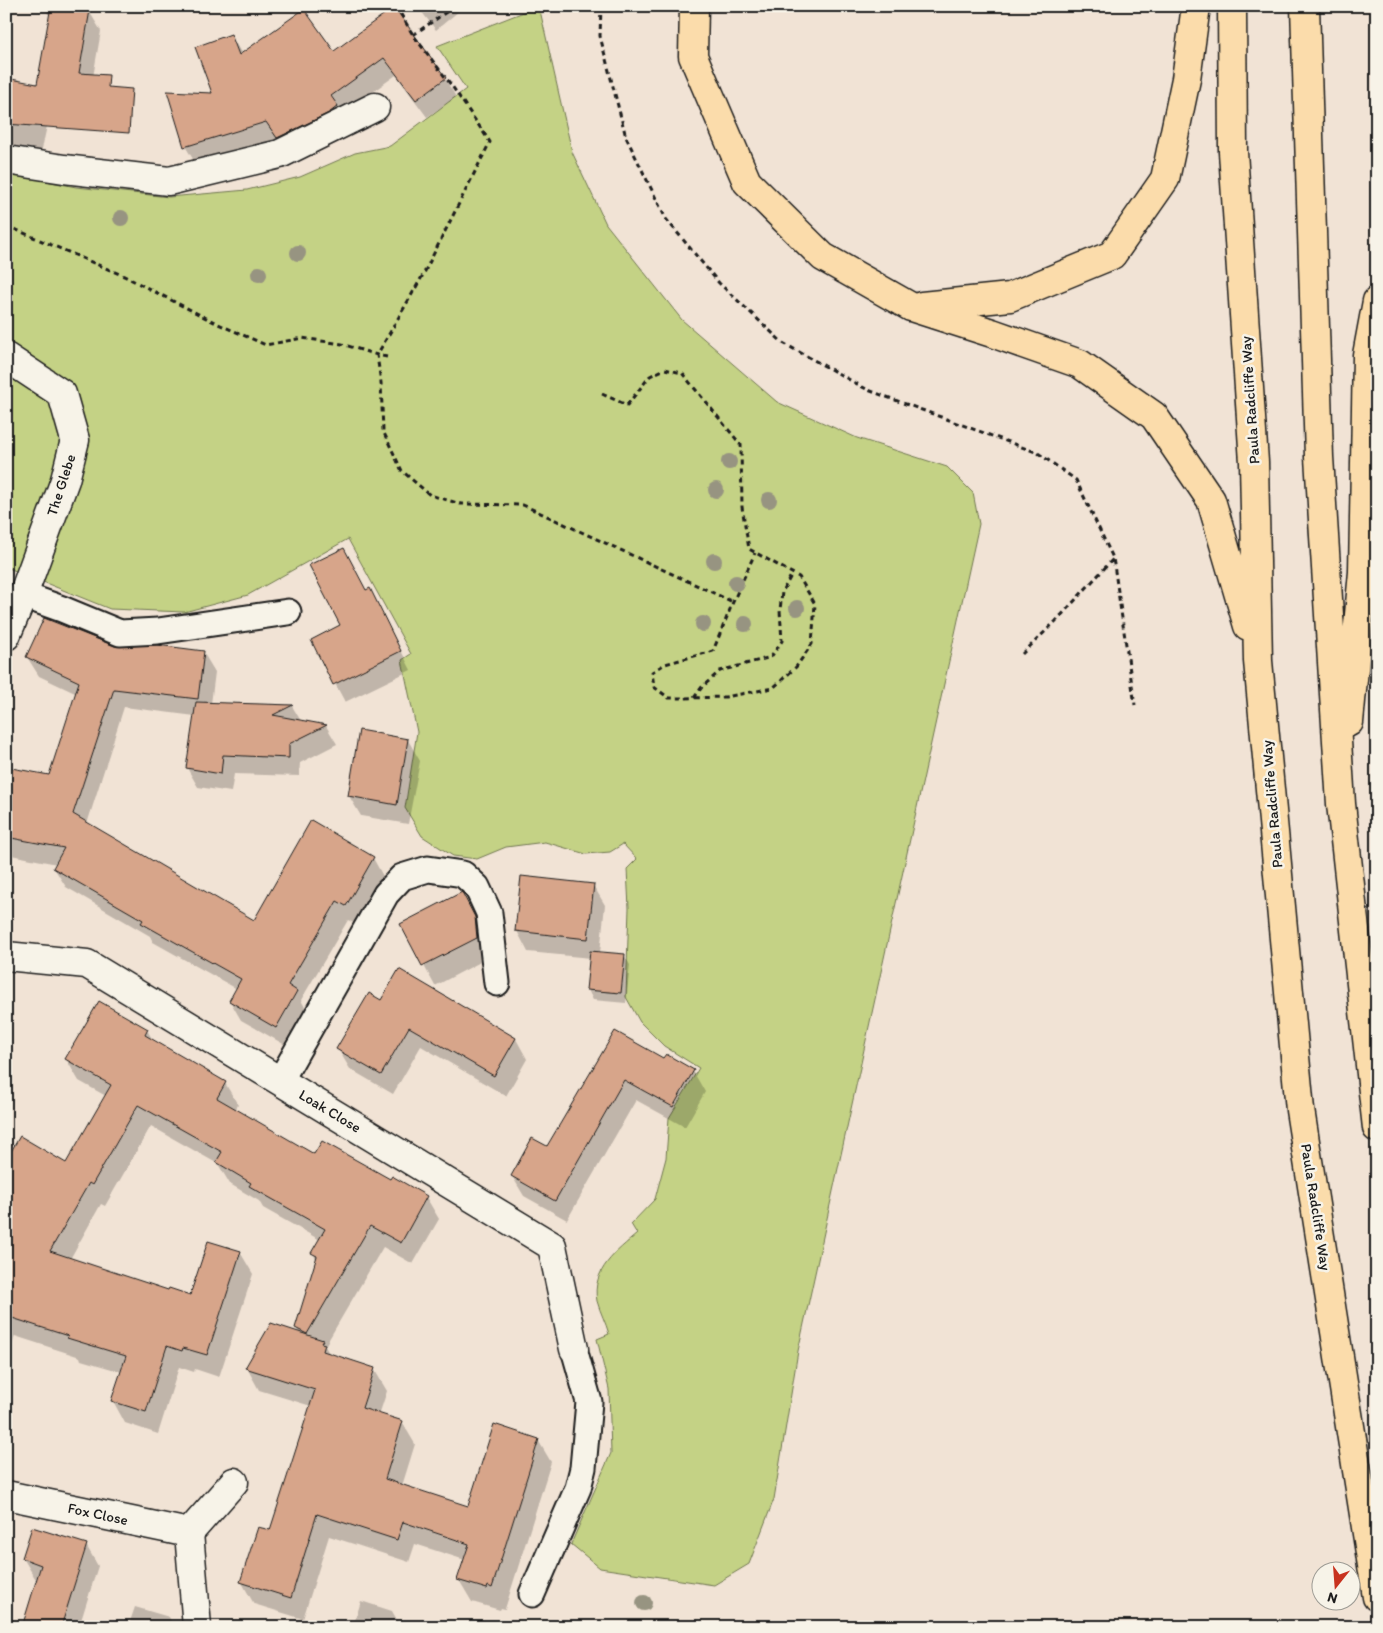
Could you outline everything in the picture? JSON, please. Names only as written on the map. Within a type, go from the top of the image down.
[{"type":"highway","points":[[694,6],[693,56],[747,182],[823,257],[911,307],[1080,364],[1154,416],[1211,500],[1258,661]]},
{"type":"highway","points":[[911,307],[1010,297],[1112,255],[1165,179],[1186,79],[1196,6]]},
{"type":"highway","name":"Paula Radcliffe Way","points":[[1232,6],[1233,152],[1254,462],[1258,661],[1300,1110],[1377,1597]]},
{"type":"highway","points":[[1305,6],[1318,457],[1341,804],[1377,1128]]},
{"type":"highway","points":[[1341,804],[1363,572],[1366,355],[1377,301]]},
{"type":"street","points":[[6,160],[64,169],[169,181],[280,154],[375,107]]},
{"type":"street","name":"The Glebe","points":[[6,357],[62,394],[75,440],[64,480],[23,595],[6,636]]},
{"type":"street","name":"Loak Close","points":[[6,956],[87,964],[552,1246],[574,1349]]},
{"type":"street","points":[[196,1627],[189,1533],[234,1482]]},
{"type":"street","name":"Fox Close","points":[[6,1495],[189,1533]]},
{"type":"lane","points":[[23,595],[62,608],[120,633],[158,631],[288,612]]},
{"type":"lane","points":[[280,1081],[386,894],[402,877],[428,869],[462,874],[477,887],[489,913],[497,983]]},
{"type":"lane","points":[[532,1594],[578,1488],[584,1468],[589,1402],[574,1349]]},
{"type":"path","points":[[396,6],[414,35],[490,142],[423,275],[377,355],[381,383],[383,431],[402,471],[430,495],[461,504],[523,505],[733,602]]},
{"type":"path","points":[[414,35],[455,6]]},
{"type":"path","points":[[601,6],[600,36],[626,137],[666,219],[719,283],[783,343],[868,390],[1038,453],[1076,480],[1113,558],[1135,705]]},
{"type":"path","points":[[6,228],[12,228],[124,276],[218,324],[266,345],[302,338],[342,344],[388,358]]},
{"type":"path","points":[[602,394],[627,406],[650,376],[665,369],[682,373],[741,445],[742,507],[749,548],[799,578],[815,604],[812,644],[796,667],[773,688],[726,697],[670,698],[654,687],[652,672],[665,664],[713,651],[755,553]]},
{"type":"path","points":[[1022,654],[1056,621],[1113,558]]},
{"type":"path","points":[[694,698],[702,687],[720,671],[771,658],[782,642],[780,610],[782,592],[792,574]]},
{"type":"green space","points":[[539,6],[572,152],[606,224],[682,320],[777,402],[857,438],[947,467],[973,493],[979,524],[798,1351],[774,1499],[749,1564],[714,1585],[600,1568],[571,1544],[611,1453],[609,1389],[597,1339],[609,1334],[597,1301],[596,1290],[598,1280],[607,1262],[637,1234],[631,1224],[655,1199],[666,1158],[669,1118],[699,1068],[664,1046],[640,1022],[626,997],[629,908],[627,869],[637,859],[623,844],[610,852],[586,854],[545,842],[506,847],[477,859],[453,856],[422,836],[405,808],[417,732],[402,660],[411,654],[348,539],[248,595],[184,612],[110,609],[6,567],[6,173],[76,187],[169,197],[247,190],[300,177],[355,153],[390,146],[466,89],[437,46]]},
{"type":"building","points":[[51,6],[72,6],[90,10],[79,73],[109,75],[108,87],[132,89],[129,133],[6,124],[6,78],[37,84]]},
{"type":"building","points":[[394,7],[446,78],[416,100],[384,58],[331,96],[338,106],[329,113],[277,138],[266,122],[184,147],[167,91],[212,93],[195,47],[231,34],[239,55],[304,9],[334,51]]},
{"type":"building","points":[[344,548],[366,590],[370,588],[401,651],[333,685],[311,640],[340,625],[309,565]]},
{"type":"building","points":[[44,618],[115,646],[157,645],[204,651],[198,699],[114,689],[73,814],[254,920],[311,820],[374,857],[346,906],[337,901],[288,985],[297,991],[276,1028],[229,1001],[241,979],[141,923],[143,920],[53,868],[64,848],[6,837],[6,767],[49,775],[79,682],[26,657]]},
{"type":"building","points":[[196,702],[293,705],[273,715],[327,725],[289,744],[289,758],[223,755],[221,774],[186,768]]},
{"type":"building","points":[[359,730],[408,739],[397,805],[348,796]]},
{"type":"building","points":[[521,876],[594,884],[588,939],[515,931]]},
{"type":"building","points":[[462,892],[475,917],[477,938],[422,966],[400,924]]},
{"type":"building","points":[[590,951],[625,954],[621,993],[586,990]]},
{"type":"building","points":[[399,969],[516,1038],[494,1076],[409,1027],[381,1075],[336,1049],[369,993],[381,1000]]},
{"type":"building","points":[[99,1001],[148,1029],[145,1035],[226,1082],[217,1098],[314,1154],[322,1141],[390,1179],[392,1176],[427,1196],[401,1243],[370,1226],[307,1334],[295,1328],[317,1256],[311,1253],[325,1229],[249,1186],[251,1183],[216,1162],[222,1152],[138,1105],[92,1185],[89,1183],[50,1251],[168,1290],[169,1288],[190,1295],[208,1241],[241,1251],[207,1355],[183,1348],[182,1351],[167,1346],[146,1412],[111,1401],[126,1356],[67,1338],[68,1336],[6,1316],[6,1160],[20,1136],[66,1163],[111,1085],[65,1059]]},
{"type":"building","points":[[615,1031],[663,1058],[666,1054],[694,1070],[673,1107],[624,1080],[555,1201],[511,1176],[532,1138],[547,1146]]},
{"type":"building","points":[[271,1323],[323,1340],[321,1343],[325,1344],[323,1351],[375,1368],[362,1408],[403,1421],[385,1479],[468,1506],[494,1424],[539,1439],[492,1588],[488,1586],[487,1589],[457,1580],[469,1544],[403,1522],[397,1540],[317,1514],[291,1598],[240,1582],[258,1527],[270,1530],[315,1390],[245,1368]]},
{"type":"building","points":[[32,1527],[87,1544],[61,1627],[22,1627],[41,1565],[22,1558]]}]
